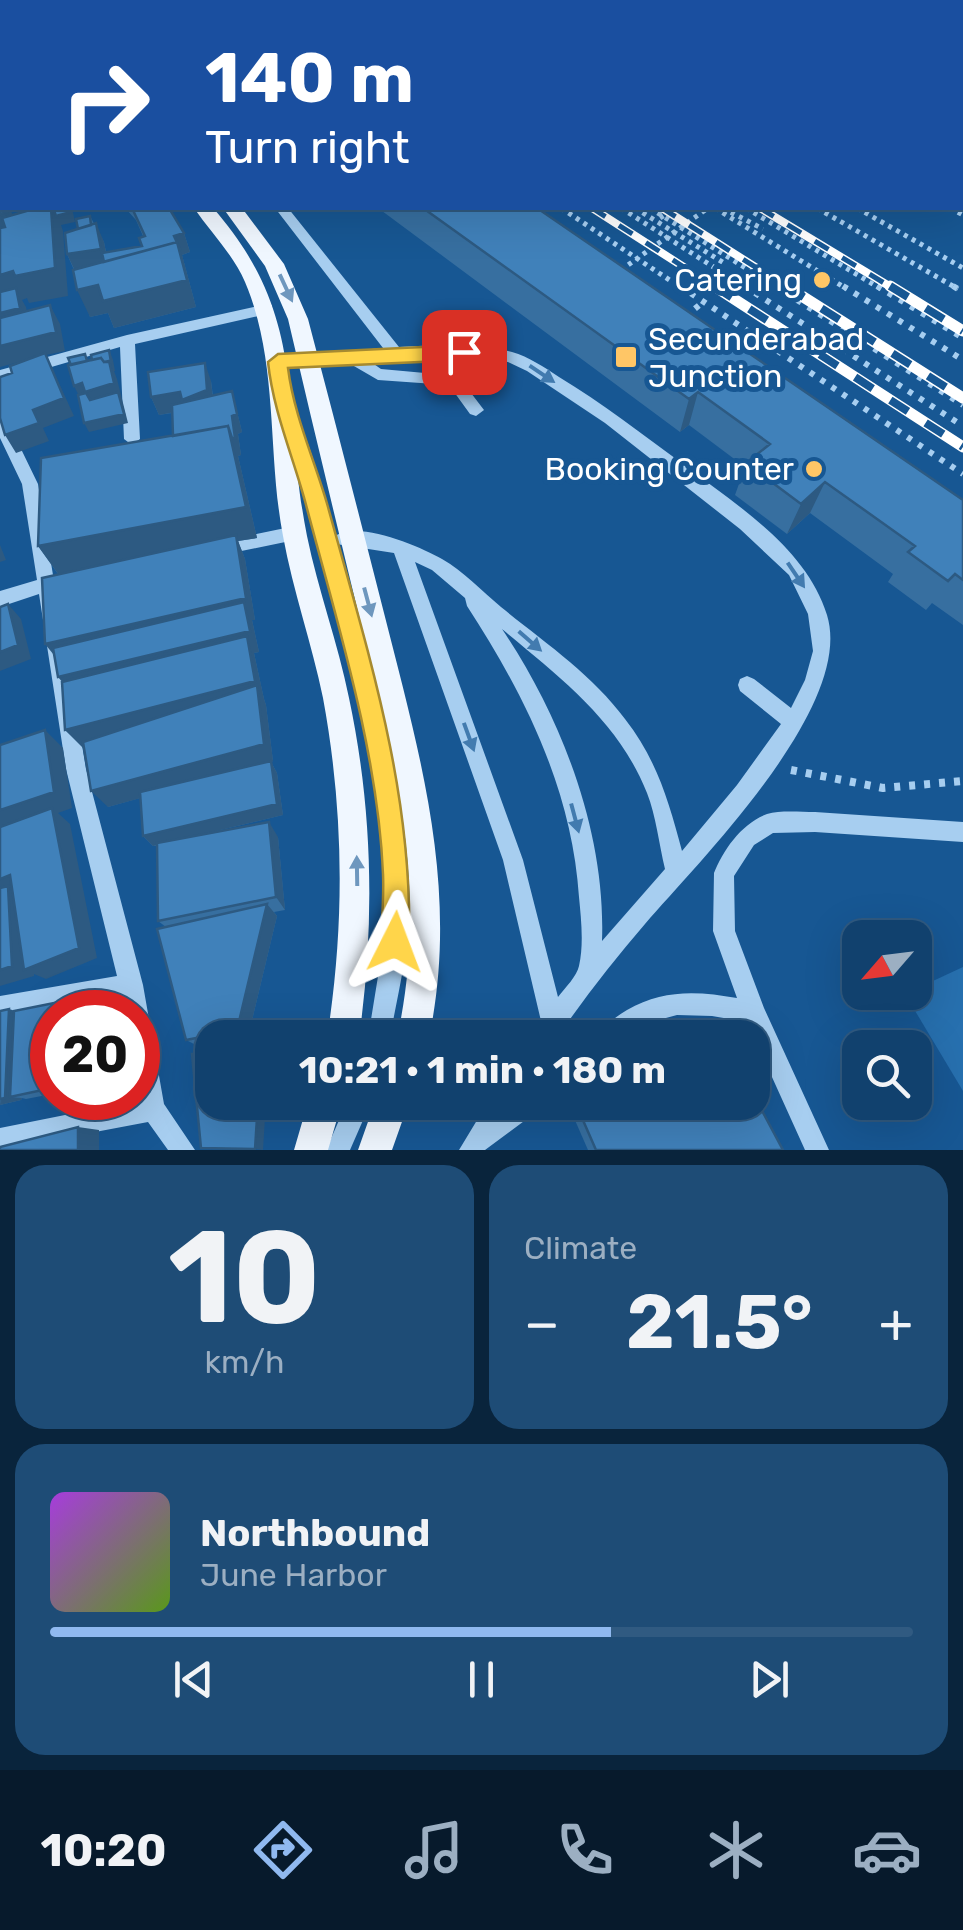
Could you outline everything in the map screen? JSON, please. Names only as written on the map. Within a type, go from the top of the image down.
[{"type":"main road","points":[[206,210],[246,261],[268,310],[278,362],[295,533],[336,696],[355,814],[357,915],[345,1020]]},
{"type":"main road","points":[[234,210],[288,289],[310,360],[338,539],[414,786],[424,848],[428,955],[418,1020]]},
{"type":"main road","points":[[311,1150],[320,1120]]},
{"type":"main road","points":[[374,1150],[385,1120]]},
{"type":"street","points":[[283,210],[397,356]]},
{"type":"street","points":[[0,376],[126,340],[268,310]]},
{"type":"street","points":[[126,340],[132,440]]},
{"type":"street","points":[[278,362],[464,352],[517,358],[697,485],[766,540],[794,568],[814,603],[822,659],[794,723],[765,765],[556,1020]]},
{"type":"street","points":[[352,358],[378,374],[453,380],[476,410]]},
{"type":"street","points":[[282,400],[338,539],[397,875],[398,921],[382,1020]]},
{"type":"street","points":[[0,422],[30,484],[54,582],[76,769],[133,990]]},
{"type":"street","points":[[198,552],[295,533]]},
{"type":"street","points":[[338,539],[401,547],[455,576],[592,694],[621,728],[656,790],[677,874]]},
{"type":"street","points":[[401,547],[513,860],[546,1020]]},
{"type":"street","points":[[455,576],[526,682],[549,734],[591,881],[594,937],[590,974]]},
{"type":"street","points":[[0,599],[54,582]]},
{"type":"street","points":[[747,685],[794,723]]},
{"type":"street","points":[[817,1150],[754,1012],[724,931],[724,873],[746,838],[770,824],[816,822],[963,832]]},
{"type":"street","points":[[0,1007],[132,985]]},
{"type":"street","points":[[630,1020],[640,1012],[665,1004],[754,1012]]},
{"type":"street","points":[[160,1118],[183,1150]]},
{"type":"street","points":[[0,1140],[96,1120]]},
{"type":"street","points":[[338,1150],[351,1120]]},
{"type":"street","points":[[475,1144],[490,1120]]},
{"type":"street","points":[[475,1144],[507,1120]]},
{"type":"path","points":[[564,210],[963,474]]},
{"type":"path","points":[[624,210],[963,426]]},
{"type":"path","points":[[638,210],[724,263]]},
{"type":"path","points":[[653,210],[963,405]]},
{"type":"path","points":[[656,220],[673,210]]},
{"type":"path","points":[[608,280],[672,231],[709,210]]},
{"type":"path","points":[[716,210],[760,231]]},
{"type":"path","points":[[726,210],[963,360]]},
{"type":"path","points":[[750,210],[963,338]]},
{"type":"path","points":[[820,210],[963,292]]},
{"type":"path","points":[[861,210],[963,268]]},
{"type":"path","points":[[569,231],[582,221]]},
{"type":"path","points":[[760,231],[774,224]]},
{"type":"path","points":[[719,270],[724,263],[735,260]]},
{"type":"path","points":[[681,320],[703,302]]},
{"type":"path","points":[[765,765],[883,788],[963,781]]},
{"type":"shaded area","points":[[963,967],[963,1091],[932,1039],[932,1030],[927,1030],[915,1010],[932,1010],[932,981]]},
{"type":"building","points":[[30,210],[51,210],[55,268],[0,275],[0,228],[5,227],[2,218]]},
{"type":"building","points":[[54,210],[70,210],[71,212],[56,216]]},
{"type":"building","points":[[133,210],[170,210],[184,233],[174,236],[177,242],[104,262],[102,253],[142,246],[139,238],[145,236]]},
{"type":"building","points":[[426,210],[540,210],[963,500],[963,580],[955,574],[948,581],[908,552],[915,546],[825,482],[801,504],[746,463],[770,444],[698,392],[689,399]]},
{"type":"building","points":[[90,216],[91,225],[78,229],[76,219]]},
{"type":"building","points":[[96,223],[101,249],[67,254],[65,233]]},
{"type":"building","points":[[177,242],[187,280],[103,301],[98,285],[77,290],[73,270]]},
{"type":"building","points":[[16,288],[20,308],[0,313],[0,292]]},
{"type":"building","points":[[50,305],[56,332],[0,346],[0,318]]},
{"type":"building","points":[[109,350],[111,362],[92,360],[91,355]]},
{"type":"building","points":[[45,353],[64,398],[33,410],[39,423],[5,435],[0,418],[0,377],[12,373],[10,366]]},
{"type":"building","points":[[85,354],[87,361],[71,365],[68,358]]},
{"type":"building","points":[[101,358],[109,361],[114,383],[85,392],[82,383],[74,386],[68,365]]},
{"type":"building","points":[[205,363],[207,390],[182,400],[180,392],[151,397],[148,372]]},
{"type":"building","points":[[232,391],[237,414],[232,416],[235,438],[228,426],[173,436],[172,405]]},
{"type":"building","points":[[118,392],[124,414],[84,423],[78,395],[86,393],[90,400]]},
{"type":"building","points":[[228,426],[246,507],[38,546],[41,458]]},
{"type":"building","points":[[236,535],[246,598],[45,644],[42,578]]},
{"type":"building","points":[[244,602],[250,631],[58,677],[53,648]]},
{"type":"building","points":[[8,604],[18,645],[0,652],[0,607]]},
{"type":"building","points":[[247,636],[255,681],[65,730],[62,682]]},
{"type":"building","points":[[257,685],[264,744],[91,791],[83,742]]},
{"type":"building","points":[[45,730],[54,792],[0,810],[0,745]]},
{"type":"building","points":[[271,761],[277,804],[143,836],[140,792]]},
{"type":"building","points":[[52,808],[79,948],[24,970],[10,875],[0,879],[0,827]]},
{"type":"building","points":[[269,822],[276,897],[158,921],[157,843]]},
{"type":"building","points":[[8,886],[12,966],[0,970],[0,888]]},
{"type":"building","points":[[267,904],[239,1020],[195,1020],[195,1038],[186,1040],[157,929]]},
{"type":"building","points":[[30,1008],[30,1093],[10,1097],[14,1011]]},
{"type":"building","points":[[9,1009],[5,1098],[0,1099],[0,1011]]},
{"type":"building","points":[[198,1120],[257,1120],[255,1149],[201,1148]]},
{"type":"building","points":[[583,1120],[767,1120],[783,1150],[596,1150]]},
{"type":"building","points":[[78,1127],[78,1150],[0,1150],[0,1147]]},
{"type":"railway","points":[[595,210],[718,289]]},
{"type":"railway","points":[[665,210],[790,289]]},
{"type":"railway","points":[[763,210],[894,289]]},
{"type":"railway","points":[[714,286],[963,447]]},
{"type":"railway","points":[[786,286],[963,398]]},
{"type":"railway","points":[[890,286],[963,331]]},
{"type":"place","name":"Catering","points":[[822,280]]},
{"type":"place","name":"Secunderabad Junction","points":[[626,357]]},
{"type":"place","name":"Booking Counter","points":[[814,469]]},
{"type":"route","points":[[395,942],[397,875],[391,822],[365,683],[304,456],[282,400],[278,362],[464,352]]}]
